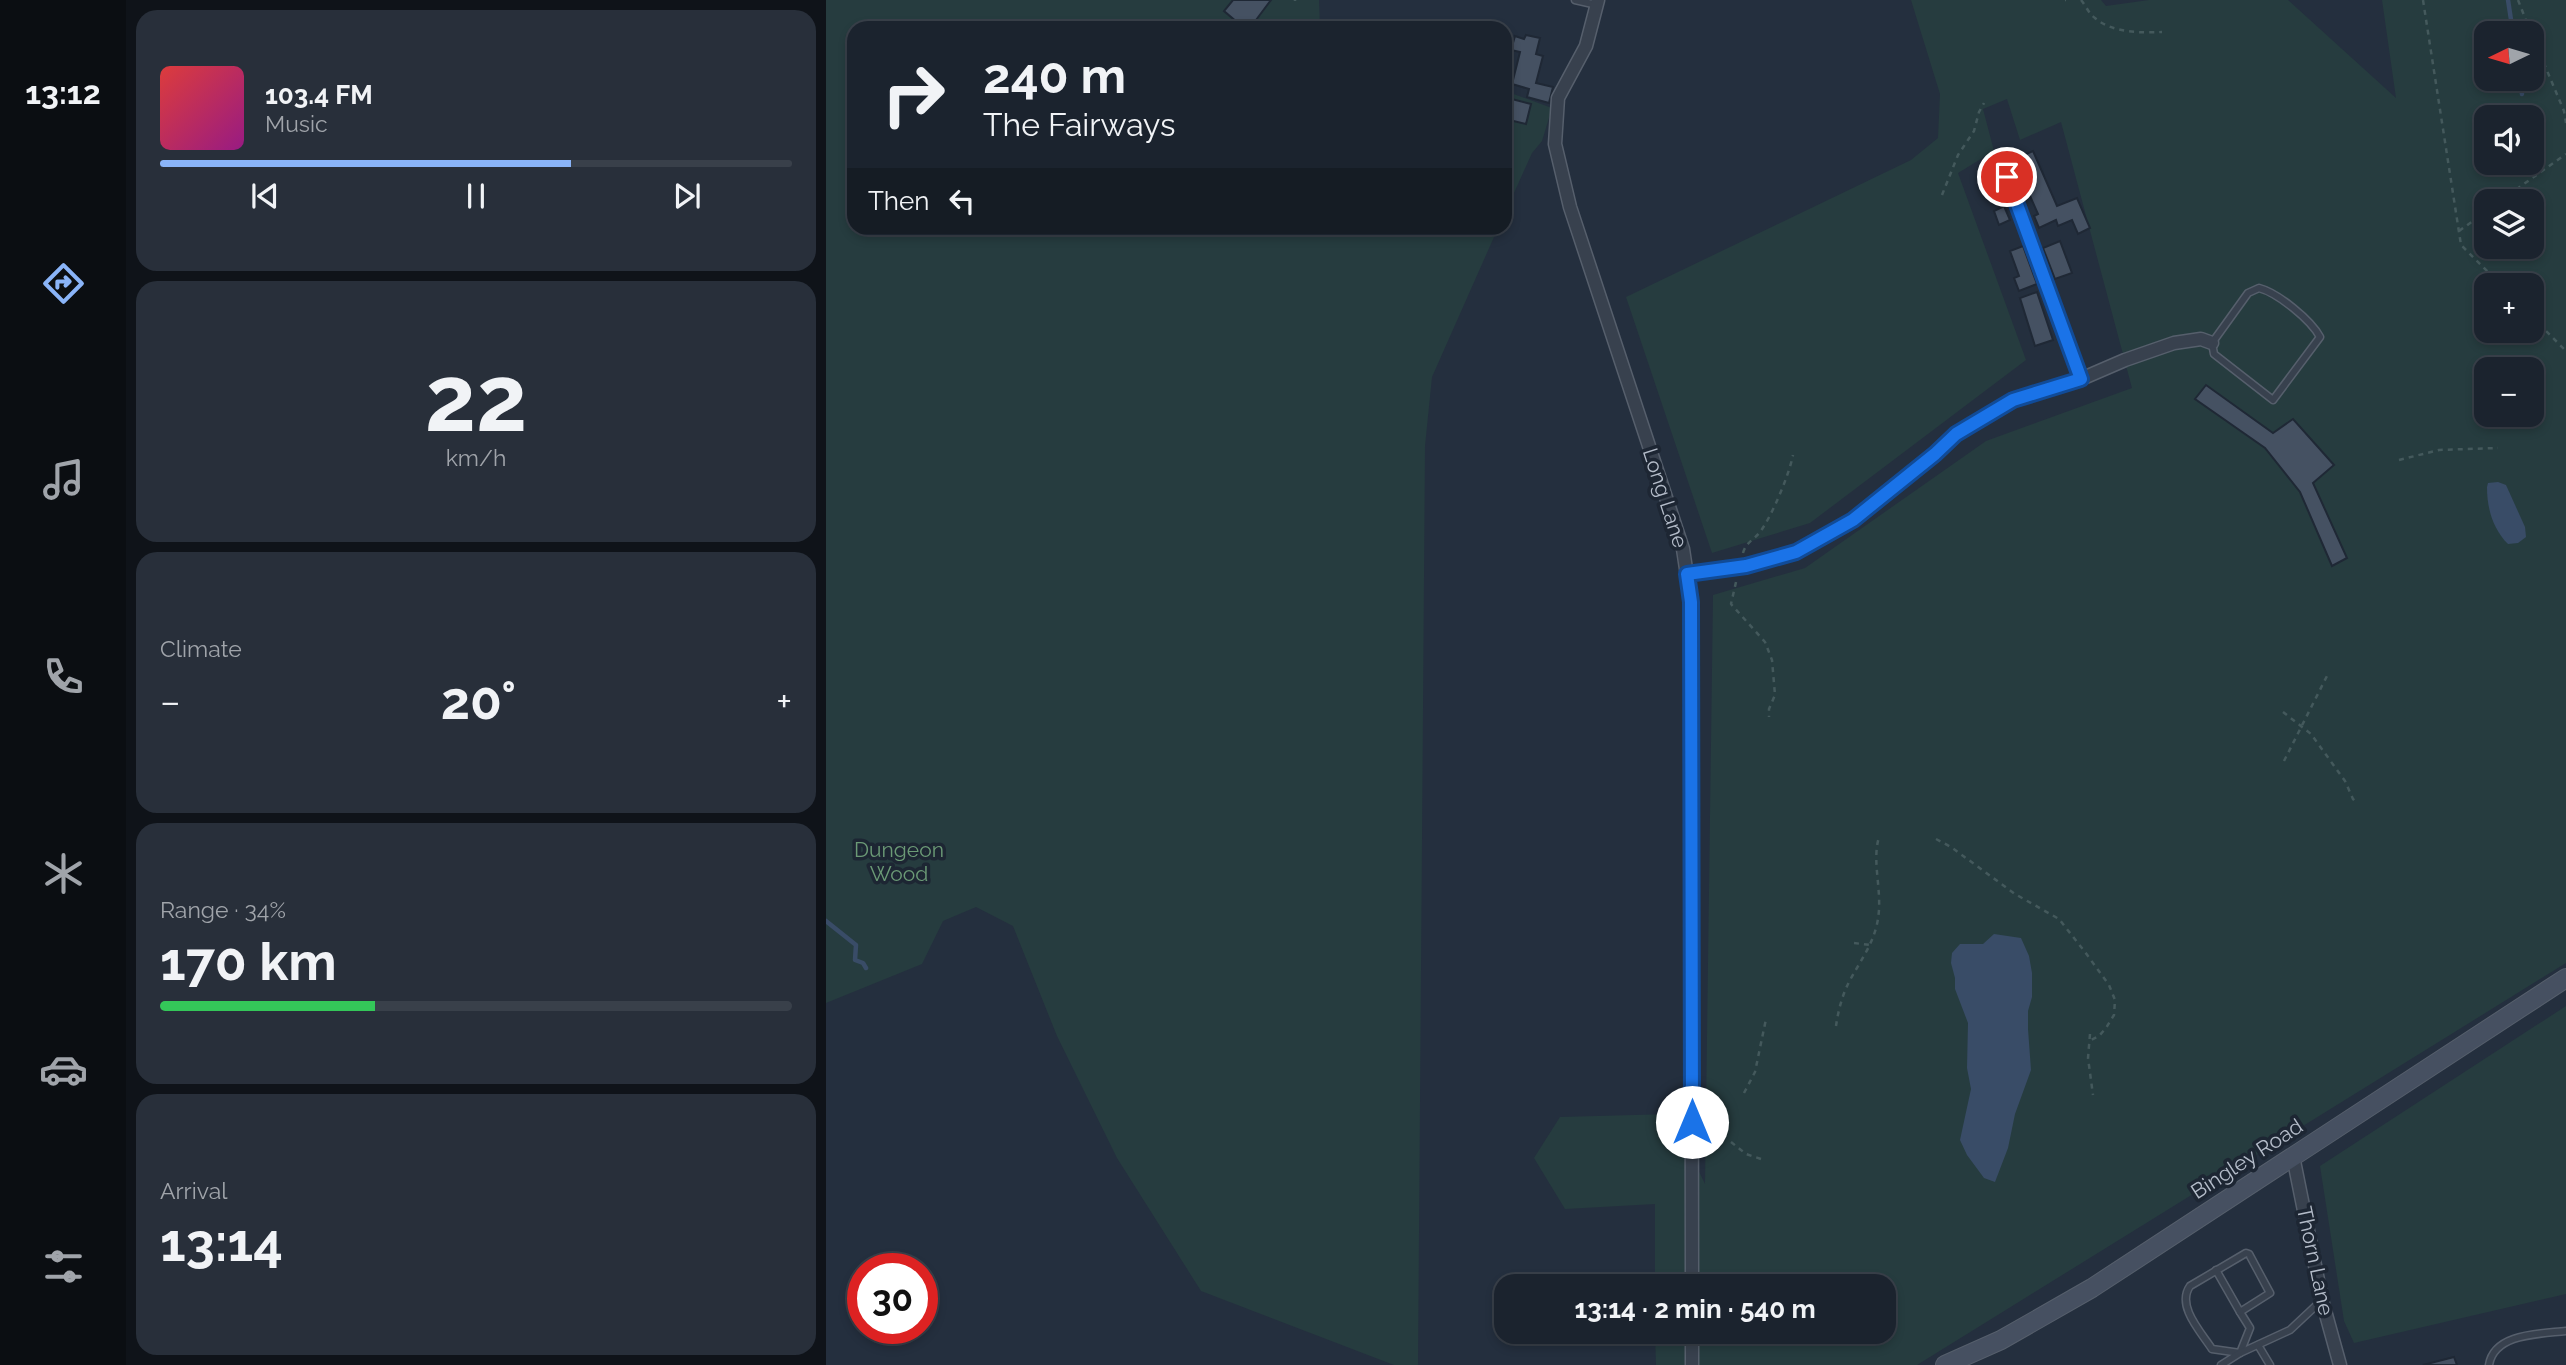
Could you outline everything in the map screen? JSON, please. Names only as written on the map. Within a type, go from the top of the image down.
[{"type":"main road","name":"Bingley Road","points":[[1945,1365],[2001,1340],[2092,1288],[2566,978]]},
{"type":"street","name":"Long Lane","points":[[1597,3],[1586,46],[1558,98],[1555,144],[1570,207],[1683,549],[1691,602],[1692,1274]]},
{"type":"street","points":[[2007,177],[2081,379]]},
{"type":"street","points":[[1687,574],[1746,566],[1796,552],[1853,520],[1956,434],[2013,400],[2081,379],[2125,359],[2174,343],[2201,339],[2212,343]]},
{"type":"street","name":"Thorn Lane","points":[[2293,1156],[2322,1300],[2340,1365]]},
{"type":"street","points":[[1692,1344],[1692,1365]]},
{"type":"lane","points":[[1575,0],[1597,3]]},
{"type":"lane","points":[[2259,288],[2273,292],[2314,327],[2320,337],[2273,400],[2214,354],[2212,343],[2248,293],[2259,288]]},
{"type":"lane","points":[[2240,1312],[2270,1293],[2249,1254],[2243,1254],[2186,1291],[2185,1304],[2212,1349],[2240,1353]]},
{"type":"lane","points":[[2216,1270],[2250,1328],[2240,1353]]},
{"type":"lane","points":[[2223,1364],[2240,1353],[2290,1330],[2322,1300]]},
{"type":"lane","points":[[2489,1365],[2498,1346],[2510,1341],[2566,1331]]},
{"type":"lane","points":[[2258,1345],[2270,1365]]},
{"type":"path","points":[[2081,0],[2093,17],[2111,28],[2139,34],[2162,32]]},
{"type":"path","points":[[2423,0],[2461,245],[2489,273]]},
{"type":"path","points":[[2518,0],[2527,21]]},
{"type":"path","points":[[2544,63],[2564,111],[2566,123]]},
{"type":"path","points":[[1942,195],[1958,155],[1975,131],[1984,103]]},
{"type":"path","points":[[2516,189],[2566,153]]},
{"type":"path","points":[[2459,231],[2474,220]]},
{"type":"path","points":[[2544,329],[2566,352]]},
{"type":"path","points":[[2399,460],[2439,450],[2498,448]]},
{"type":"path","points":[[1742,556],[1745,546],[1759,534],[1772,512],[1793,456]]},
{"type":"path","points":[[1739,575],[1731,604],[1765,642],[1772,660],[1774,695],[1769,717]]},
{"type":"path","points":[[2284,761],[2329,672]]},
{"type":"path","points":[[2283,712],[2302,726],[2332,762],[2356,802]]},
{"type":"path","points":[[1836,1026],[1848,984],[1871,945],[1880,907],[1875,849],[1879,837]]},
{"type":"path","points":[[1936,839],[1999,880],[2015,894],[2059,919],[2085,952],[2109,985],[2115,1000],[2114,1015],[2106,1028],[2089,1041]]},
{"type":"path","points":[[1854,943],[1871,945]]},
{"type":"path","points":[[1744,1093],[1755,1072],[1766,1019]]},
{"type":"path","points":[[2090,1034],[2089,1072],[2094,1096]]},
{"type":"path","points":[[1731,1142],[1746,1154],[1764,1160]]},
{"type":"green space","name":"Dungeon Wood","points":[[826,0],[1319,0],[1320,21],[847,21],[847,235],[1495,235],[1432,377],[1425,446],[1418,1365],[1394,1365],[1201,1291],[1117,1158],[1057,1036],[1013,926],[976,907],[943,921],[922,964],[826,1003]]},
{"type":"green space","points":[[1911,0],[2101,0],[2106,6],[2149,0],[2288,0],[2396,98],[2382,0],[2566,0],[2566,963],[1917,1365],[1656,1365],[1655,1344],[1896,1344],[1896,1274],[1655,1274],[1655,1204],[1565,1209],[1534,1158],[1560,1117],[1671,1114],[1705,1184],[1713,595],[1805,568],[1986,441],[2132,388],[2061,122],[2020,140],[2007,99],[1983,109],[1994,151],[1958,173],[2026,360],[1810,523],[1712,553],[1626,297],[1911,160],[1938,138],[1940,94]]},
{"type":"green space","points":[[1512,94],[1552,108],[1542,141],[1532,153],[1512,197]]},
{"type":"green space","points":[[2566,1006],[2566,1294],[2354,1343],[2344,1321],[2320,1166]]},
{"type":"water","points":[[2488,483],[2506,485],[2525,527],[2526,537],[2518,543],[2508,544],[2498,532],[2492,518],[2487,487]]},
{"type":"water","points":[[1994,934],[2021,938],[2029,956],[2032,973],[2032,997],[2028,1011],[2031,1070],[1995,1182],[1984,1178],[1960,1140],[1971,1089],[1967,1068],[1968,1023],[1955,989],[1951,963],[1952,953],[1960,944],[1983,944]]},
{"type":"building","points":[[1233,0],[1271,0],[1257,21],[1236,21],[1224,11]]},
{"type":"building","points":[[1526,35],[1540,38],[1536,54],[1543,56],[1536,83],[1553,87],[1549,103],[1527,97],[1529,89],[1512,84],[1520,52],[1512,50],[1512,46],[1515,36],[1524,39]]},
{"type":"building","points":[[1512,99],[1531,104],[1526,124],[1512,121]]},
{"type":"building","points":[[2033,151],[2057,206],[2077,198],[2090,228],[2078,234],[2072,220],[2058,226],[2056,220],[2039,228],[2034,216],[2038,214],[2027,189],[2030,188],[2017,158]]},
{"type":"building","points":[[1991,177],[1996,189],[1986,194],[1980,181]]},
{"type":"building","points":[[2004,206],[2010,220],[1999,225],[1994,211]]},
{"type":"building","points":[[2060,241],[2072,273],[2055,279],[2043,248]]},
{"type":"building","points":[[2023,246],[2037,284],[2019,291],[2014,278],[2019,276],[2010,251]]},
{"type":"building","points":[[2037,292],[2053,340],[2035,346],[2020,298]]},
{"type":"building","points":[[2206,385],[2273,433],[2293,419],[2334,465],[2313,483],[2347,558],[2332,566],[2300,492],[2265,448],[2195,399]]},
{"type":"building","points":[[2454,1357],[2457,1365],[2423,1365]]},
{"type":"waterway","points":[[2508,0],[2511,21]]},
{"type":"waterway","points":[[826,921],[856,945],[855,960],[863,963],[866,968]]},
{"type":"route","points":[[1692,1122],[1691,602],[1687,574],[1746,566],[1796,552],[1853,520],[1956,434],[2013,400],[2081,379],[2007,177]]}]
